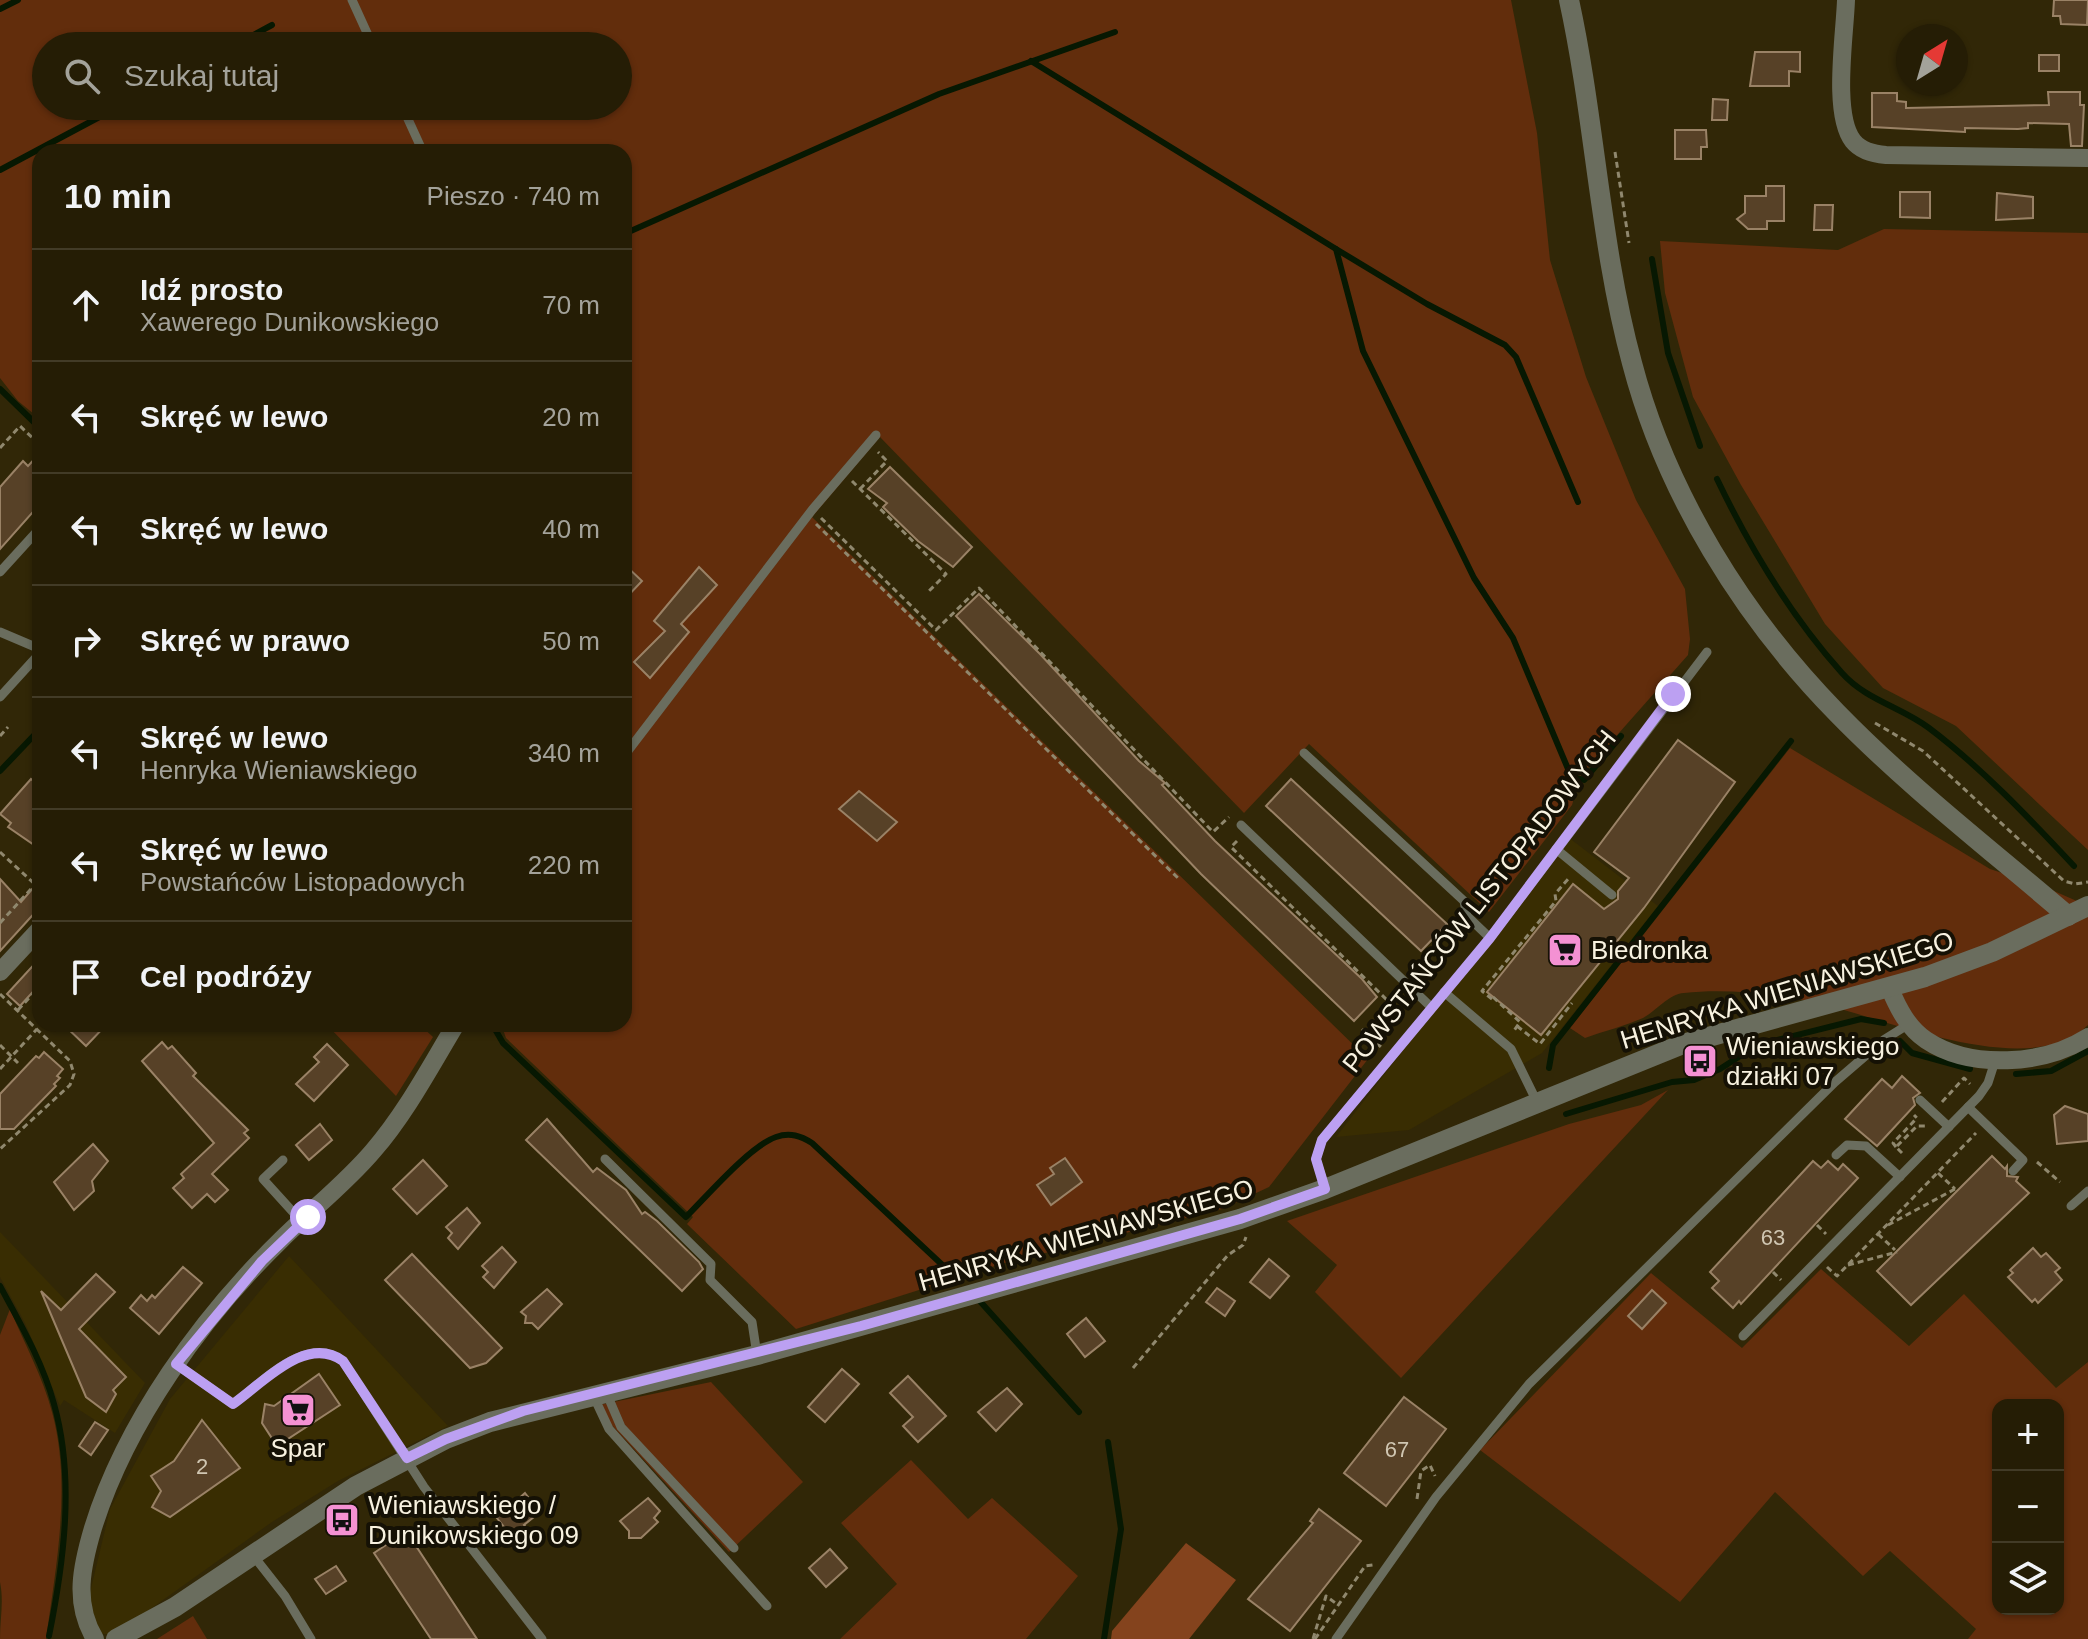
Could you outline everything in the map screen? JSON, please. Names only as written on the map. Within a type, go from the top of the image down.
[{"type":"street","points":[[1569,0],[1592,120],[1619,310],[1632,364],[1659,443],[1712,549],[1769,636],[1839,716],[2068,916]]},
{"type":"street","points":[[1846,0],[1842,111],[1849,134],[1863,150],[1886,155],[2088,158]]},
{"type":"street","name":"HENRYKA WIENIAWSKIEGO","points":[[116,1639],[175,1607],[356,1486],[407,1458],[490,1422],[757,1355],[1240,1219],[1325,1189],[1683,1044],[1890,989],[1992,952],[2088,906]]},
{"type":"street","points":[[0,972],[32,938]]},
{"type":"street","points":[[1890,989],[1909,1024],[1924,1039],[1945,1050],[2026,1059],[2054,1054],[2088,1037]]},
{"type":"street","points":[[95,1639],[82,1605],[84,1559],[121,1455],[176,1364],[262,1261],[381,1141],[451,1032]]},
{"type":"lane","points":[[352,0],[367,32]]},
{"type":"lane","points":[[408,120],[419,144]]},
{"type":"lane","points":[[632,746],[810,513],[872,439]]},
{"type":"lane","points":[[0,572],[32,537]]},
{"type":"lane","points":[[0,632],[32,647]]},
{"type":"lane","name":"POWSTAŃCÓW LISTOPADOWYCH","points":[[1325,1189],[1316,1159],[1322,1140],[1490,938],[1707,652]]},
{"type":"lane","points":[[0,697],[32,660]]},
{"type":"lane","points":[[1304,753],[1464,901],[1467,916],[1490,938]]},
{"type":"lane","points":[[1244,828],[1431,1007]]},
{"type":"lane","points":[[1556,849],[1612,895]]},
{"type":"lane","points":[[1444,992],[1511,1049],[1537,1102]]},
{"type":"lane","points":[[1336,1639],[1436,1497],[1529,1384],[1835,1082],[1885,1039],[1909,1024]]},
{"type":"lane","points":[[1743,1336],[1968,1107],[1988,1083],[1996,1058]]},
{"type":"lane","points":[[1920,1100],[1949,1127]]},
{"type":"lane","points":[[1968,1107],[2023,1160],[2013,1171]]},
{"type":"lane","points":[[1836,1155],[1847,1145],[1866,1146],[1900,1177]]},
{"type":"lane","points":[[605,1159],[711,1264],[710,1280],[752,1322],[757,1355]]},
{"type":"lane","points":[[283,1160],[263,1179],[302,1222]]},
{"type":"lane","points":[[2071,1206],[2088,1191]]},
{"type":"lane","points":[[176,1364],[233,1404],[302,1355],[321,1350],[334,1354],[343,1361],[424,1487],[542,1639]]},
{"type":"lane","points":[[600,1393],[621,1427],[734,1548]]},
{"type":"lane","points":[[600,1393],[609,1429],[767,1606]]},
{"type":"lane","points":[[252,1554],[285,1596],[311,1639]]},
{"type":"path","points":[[1613,139],[1631,257]]},
{"type":"path","points":[[0,448],[20,426],[32,437]]},
{"type":"path","points":[[860,489],[887,461],[872,439]]},
{"type":"path","points":[[844,473],[946,574],[929,591]]},
{"type":"path","points":[[810,513],[936,630],[979,588],[1213,832],[1230,816]]},
{"type":"path","points":[[810,513],[1180,880]]},
{"type":"path","points":[[1873,721],[1923,751],[2064,881],[2075,884],[2088,882]]},
{"type":"path","points":[[0,736],[8,727]]},
{"type":"path","points":[[1244,828],[1231,847],[1388,1001]]},
{"type":"path","points":[[0,852],[32,882]]},
{"type":"path","points":[[1492,999],[1482,991],[1556,901],[1555,894],[1578,867]]},
{"type":"path","points":[[0,923],[32,888]]},
{"type":"path","points":[[0,994],[32,1024]]},
{"type":"path","points":[[18,1010],[32,995]]},
{"type":"path","points":[[1517,1026],[1540,1044],[1572,1003]]},
{"type":"path","points":[[1362,1029],[1392,1057]]},
{"type":"path","points":[[0,1069],[34,1032]]},
{"type":"path","points":[[0,1149],[74,1080],[70,1061],[40,1032]]},
{"type":"path","points":[[0,1045],[18,1063]]},
{"type":"path","points":[[1896,1147],[1893,1143],[1917,1118],[1909,1111]]},
{"type":"path","points":[[1819,1259],[1837,1276],[1986,1124]]},
{"type":"path","points":[[1884,1227],[1956,1190],[1938,1173]]},
{"type":"path","points":[[1133,1368],[1228,1255],[1243,1245],[1246,1235],[1240,1219]]},
{"type":"path","points":[[1817,1225],[1829,1236]]},
{"type":"path","points":[[1847,1266],[1896,1251],[1878,1234]]},
{"type":"path","points":[[1773,1272],[1784,1282]]},
{"type":"path","points":[[1416,1507],[1421,1471],[1426,1466],[1431,1467],[1435,1482]]},
{"type":"path","points":[[1421,1471],[1428,1476]]},
{"type":"path","points":[[1313,1639],[1326,1596],[1338,1606]]},
{"type":"shaded area","points":[[0,0],[1511,0],[1537,133],[1550,260],[1586,377],[1636,500],[1685,589],[1690,639],[1688,655],[1580,777],[1572,805],[1489,912],[1309,744],[1244,813],[880,437],[812,517],[1368,1059],[1269,1187],[1222,1209],[1001,1264],[796,1329],[687,1224],[693,1217],[506,1038],[504,1032],[632,1032],[632,144],[32,144],[32,412],[18,401],[0,378]]},
{"type":"shaded area","points":[[1884,229],[2088,233],[2088,850],[1956,726],[1883,688],[1825,624],[1741,485],[1693,397],[1665,293],[1660,241],[1838,250]]},
{"type":"shaded area","points":[[1790,748],[1990,869],[2045,887],[2088,906],[2088,1025],[2063,1041],[2031,1048],[1996,1047],[1919,1032],[1818,1003],[1717,991],[1678,994],[1643,1018],[1585,1038],[1570,1028]]},
{"type":"shaded area","points":[[1568,837],[1658,906],[1542,1053],[1409,1130],[1336,1137]]},
{"type":"shaded area","points":[[334,1032],[428,1032],[433,1037],[396,1096]]},
{"type":"shaded area","points":[[1668,1090],[1401,1378],[1315,1292],[1337,1265],[1287,1221],[1569,1124],[1641,1105]]},
{"type":"shaded area","points":[[0,1232],[145,1383],[115,1433],[64,1400],[60,1406],[25,1323],[0,1277]]},
{"type":"shaded area","points":[[289,1256],[448,1426],[338,1481],[272,1522],[114,1635],[94,1633],[88,1601],[110,1509],[170,1399]]},
{"type":"shaded area","points":[[1821,1269],[1909,1346],[1964,1294],[2056,1388],[2088,1362],[2088,1639],[1968,1639],[1976,1629],[1890,1551],[1863,1576],[1775,1492],[1680,1602],[1480,1450],[1651,1273],[1742,1348]]},
{"type":"shaded area","points":[[10,1309],[44,1386],[58,1440],[62,1497],[46,1639],[0,1639],[0,1335]]},
{"type":"shaded area","points":[[711,1382],[803,1482],[729,1552],[594,1406]]},
{"type":"shaded area","points":[[911,1460],[968,1519],[992,1498],[1078,1576],[1026,1639],[840,1639],[897,1584],[841,1523]]},
{"type":"shaded area","points":[[1186,1543],[1236,1580],[1189,1639],[1111,1639],[1112,1631]]},
{"type":"shaded area","points":[[193,1616],[207,1639],[157,1639]]},
{"type":"building","points":[[2054,0],[2088,0],[2087,25],[2061,24],[2060,16],[2053,16]]},
{"type":"building","points":[[1755,52],[1800,52],[1800,72],[1789,71],[1789,86],[1750,86]]},
{"type":"building","points":[[2039,55],[2059,55],[2059,71],[2039,71]]},
{"type":"building","points":[[2048,92],[2080,92],[2080,105],[2084,105],[2082,146],[2071,146],[2069,124],[2028,123],[2028,128],[1965,128],[1965,132],[1872,127],[1872,93],[1896,93],[1897,101],[1906,102],[1906,108],[2049,105]]},
{"type":"building","points":[[1713,99],[1728,100],[1727,120],[1712,120]]},
{"type":"building","points":[[1675,130],[1706,130],[1707,147],[1701,147],[1701,159],[1675,159]]},
{"type":"building","points":[[1766,186],[1784,186],[1784,221],[1767,221],[1767,229],[1748,229],[1737,219],[1745,213],[1745,196],[1766,196]]},
{"type":"building","points":[[1900,192],[1930,192],[1930,218],[1900,217]]},
{"type":"building","points":[[1997,193],[2033,197],[2033,218],[1996,220]]},
{"type":"building","points":[[1815,205],[1833,205],[1832,230],[1814,230]]},
{"type":"building","points":[[23,461],[28,466],[32,462],[32,513],[0,549],[0,487]]},
{"type":"building","points":[[890,467],[972,547],[953,567],[918,541],[883,507],[887,503],[868,489]]},
{"type":"building","points":[[699,567],[717,585],[681,624],[689,632],[650,678],[634,662],[665,631],[654,621]]},
{"type":"building","points":[[632,572],[642,581],[632,592]]},
{"type":"building","points":[[979,594],[1040,654],[1139,761],[1165,783],[1162,785],[1215,841],[1362,979],[1377,997],[1354,1021],[1201,874],[956,616]]},
{"type":"building","points":[[1678,740],[1735,782],[1644,908],[1541,1035],[1487,992],[1573,884],[1604,909],[1618,899],[1618,891],[1629,878],[1594,852]]},
{"type":"building","points":[[1291,779],[1447,924],[1421,951],[1266,806]]},
{"type":"building","points":[[32,780],[32,844],[8,827],[11,823],[0,814]]},
{"type":"building","points":[[859,791],[897,822],[877,841],[839,809]]},
{"type":"building","points":[[0,879],[21,902],[32,889],[32,916],[0,951]]},
{"type":"building","points":[[32,967],[32,993],[20,1006],[7,994]]},
{"type":"building","points":[[71,1032],[99,1032],[86,1046]]},
{"type":"building","points":[[162,1042],[168,1049],[172,1046],[196,1073],[193,1076],[248,1130],[244,1133],[249,1138],[212,1174],[228,1190],[215,1202],[207,1194],[192,1208],[173,1188],[184,1178],[181,1174],[214,1143],[142,1061]]},
{"type":"building","points":[[327,1044],[348,1065],[314,1101],[296,1084],[319,1062],[314,1057]]},
{"type":"building","points":[[44,1052],[63,1069],[57,1076],[60,1078],[54,1084],[56,1086],[14,1129],[0,1129],[0,1094],[36,1056],[39,1058]]},
{"type":"building","points":[[1902,1076],[1920,1093],[1913,1098],[1915,1105],[1877,1146],[1845,1119],[1882,1079],[1892,1088]]},
{"type":"building","points":[[2065,1106],[2088,1114],[2088,1141],[2057,1144],[2054,1115]]},
{"type":"building","points":[[547,1119],[593,1172],[597,1168],[626,1190],[642,1214],[645,1212],[657,1221],[699,1262],[703,1269],[682,1291],[526,1140]]},
{"type":"building","points":[[320,1124],[332,1140],[309,1160],[296,1145]]},
{"type":"building","points":[[93,1144],[108,1161],[92,1181],[94,1191],[74,1210],[54,1182]]},
{"type":"building","points":[[1992,1156],[2005,1169],[2007,1166],[2007,1176],[2018,1177],[2016,1181],[2029,1193],[1911,1305],[1877,1271]]},
{"type":"building","points":[[1065,1158],[1082,1182],[1051,1205],[1037,1185],[1054,1174],[1050,1168]]},
{"type":"building","points":[[423,1160],[447,1186],[417,1214],[393,1189]]},
{"type":"building","points":[[1813,1161],[1821,1168],[1828,1161],[1838,1170],[1843,1164],[1858,1178],[1741,1304],[1739,1301],[1733,1308],[1712,1288],[1719,1281],[1710,1272]]},
{"type":"building","points":[[467,1208],[480,1223],[458,1249],[448,1238],[452,1233],[446,1227]]},
{"type":"building","points":[[502,1247],[516,1262],[494,1288],[483,1277],[488,1272],[482,1266]]},
{"type":"building","points":[[2033,1248],[2041,1257],[2046,1253],[2060,1268],[2055,1272],[2062,1280],[2038,1303],[2035,1299],[2032,1302],[2008,1277],[2013,1273],[2010,1270]]},
{"type":"building","points":[[412,1254],[502,1348],[486,1363],[470,1368],[385,1280]]},
{"type":"building","points":[[1269,1259],[1289,1276],[1270,1298],[1250,1282]]},
{"type":"building","points":[[183,1267],[202,1283],[159,1334],[130,1308],[141,1295],[147,1301],[152,1295],[155,1298]]},
{"type":"building","points":[[96,1274],[115,1292],[79,1329],[126,1377],[113,1390],[116,1394],[106,1412],[86,1397],[41,1291],[61,1310]]},
{"type":"building","points":[[1217,1288],[1235,1301],[1225,1316],[1206,1302]]},
{"type":"building","points":[[547,1289],[562,1304],[538,1329],[532,1323],[525,1323],[526,1316],[521,1312]]},
{"type":"building","points":[[1652,1290],[1666,1303],[1642,1329],[1628,1316]]},
{"type":"building","points":[[1086,1318],[1105,1341],[1085,1357],[1067,1334]]},
{"type":"building","points":[[842,1369],[859,1384],[825,1422],[808,1407]]},
{"type":"building","name":"Spar","points":[[319,1374],[340,1405],[277,1446],[262,1423],[265,1404],[274,1406]]},
{"type":"building","points":[[908,1376],[946,1416],[918,1442],[903,1426],[913,1417],[890,1393]]},
{"type":"building","points":[[1007,1388],[1022,1404],[996,1431],[978,1412]]},
{"type":"building","points":[[1404,1397],[1446,1429],[1386,1506],[1344,1473]]},
{"type":"building","points":[[202,1420],[240,1468],[170,1517],[152,1507],[161,1491],[151,1476],[174,1461]]},
{"type":"building","points":[[95,1422],[108,1430],[91,1455],[79,1446]]},
{"type":"building","points":[[525,1493],[540,1512],[524,1525],[529,1531],[515,1541],[497,1518]]},
{"type":"building","points":[[648,1498],[660,1511],[654,1518],[658,1522],[641,1538],[629,1538],[629,1531],[620,1521]]},
{"type":"building","points":[[1319,1509],[1361,1541],[1290,1631],[1248,1599],[1313,1523],[1310,1521]]},
{"type":"building","points":[[404,1533],[409,1542],[412,1540],[477,1639],[431,1639],[374,1553]]},
{"type":"building","points":[[830,1549],[847,1568],[826,1587],[809,1568]]},
{"type":"building","points":[[336,1566],[346,1581],[326,1594],[315,1579]]},
{"type":"waterway","points":[[0,9],[18,0]]},
{"type":"waterway","points":[[259,32],[272,25]]},
{"type":"waterway","points":[[632,230],[939,94],[1115,32]]},
{"type":"waterway","points":[[1031,61],[1336,249],[1363,351],[1474,578],[1513,638],[1571,776],[1584,780],[1621,736]]},
{"type":"waterway","points":[[49,144],[94,120]]},
{"type":"waterway","points":[[0,170],[32,153]]},
{"type":"waterway","points":[[1336,249],[1427,304],[1505,345],[1516,357],[1578,502]]},
{"type":"waterway","points":[[1652,259],[1668,353],[1700,446]]},
{"type":"waterway","points":[[0,389],[32,420]]},
{"type":"waterway","points":[[1717,479],[1773,580],[1842,673],[1862,690],[1918,721],[1949,743],[2074,866]]},
{"type":"waterway","points":[[0,771],[32,737]]},
{"type":"waterway","points":[[1549,1068],[1553,1045],[1791,741]]},
{"type":"waterway","points":[[1566,1114],[1672,1082],[1694,1080],[1720,1069],[1757,1045],[1861,1019],[1884,1023]]},
{"type":"waterway","points":[[497,1032],[503,1043],[686,1217],[754,1150],[776,1137],[795,1136],[812,1143],[952,1274]]},
{"type":"waterway","points":[[1900,1041],[1912,1053],[1970,1069]]},
{"type":"waterway","points":[[2016,1074],[2051,1071],[2088,1051]]},
{"type":"waterway","points":[[0,1286],[44,1373],[60,1432],[66,1490],[65,1520],[49,1636]]},
{"type":"waterway","points":[[978,1299],[1079,1412]]},
{"type":"waterway","points":[[1104,1639],[1121,1529],[1108,1442]]},
{"type":"place","name":"Biedronka","points":[[1565,950]]},
{"type":"place","name":"Wieniawskiego działki 07","points":[[1700,1061]]},
{"type":"place","name":"Spar","points":[[298,1410]]},
{"type":"place","name":"Wieniawskiego / Dunikowskiego 09","points":[[342,1520]]},
{"type":"route","points":[[308,1217],[262,1261],[176,1364],[233,1404],[302,1355],[321,1350],[334,1354],[343,1361],[407,1458],[446,1439],[523,1411],[757,1355],[1240,1219],[1325,1189],[1316,1159],[1322,1140],[1490,938],[1673,694]]}]
